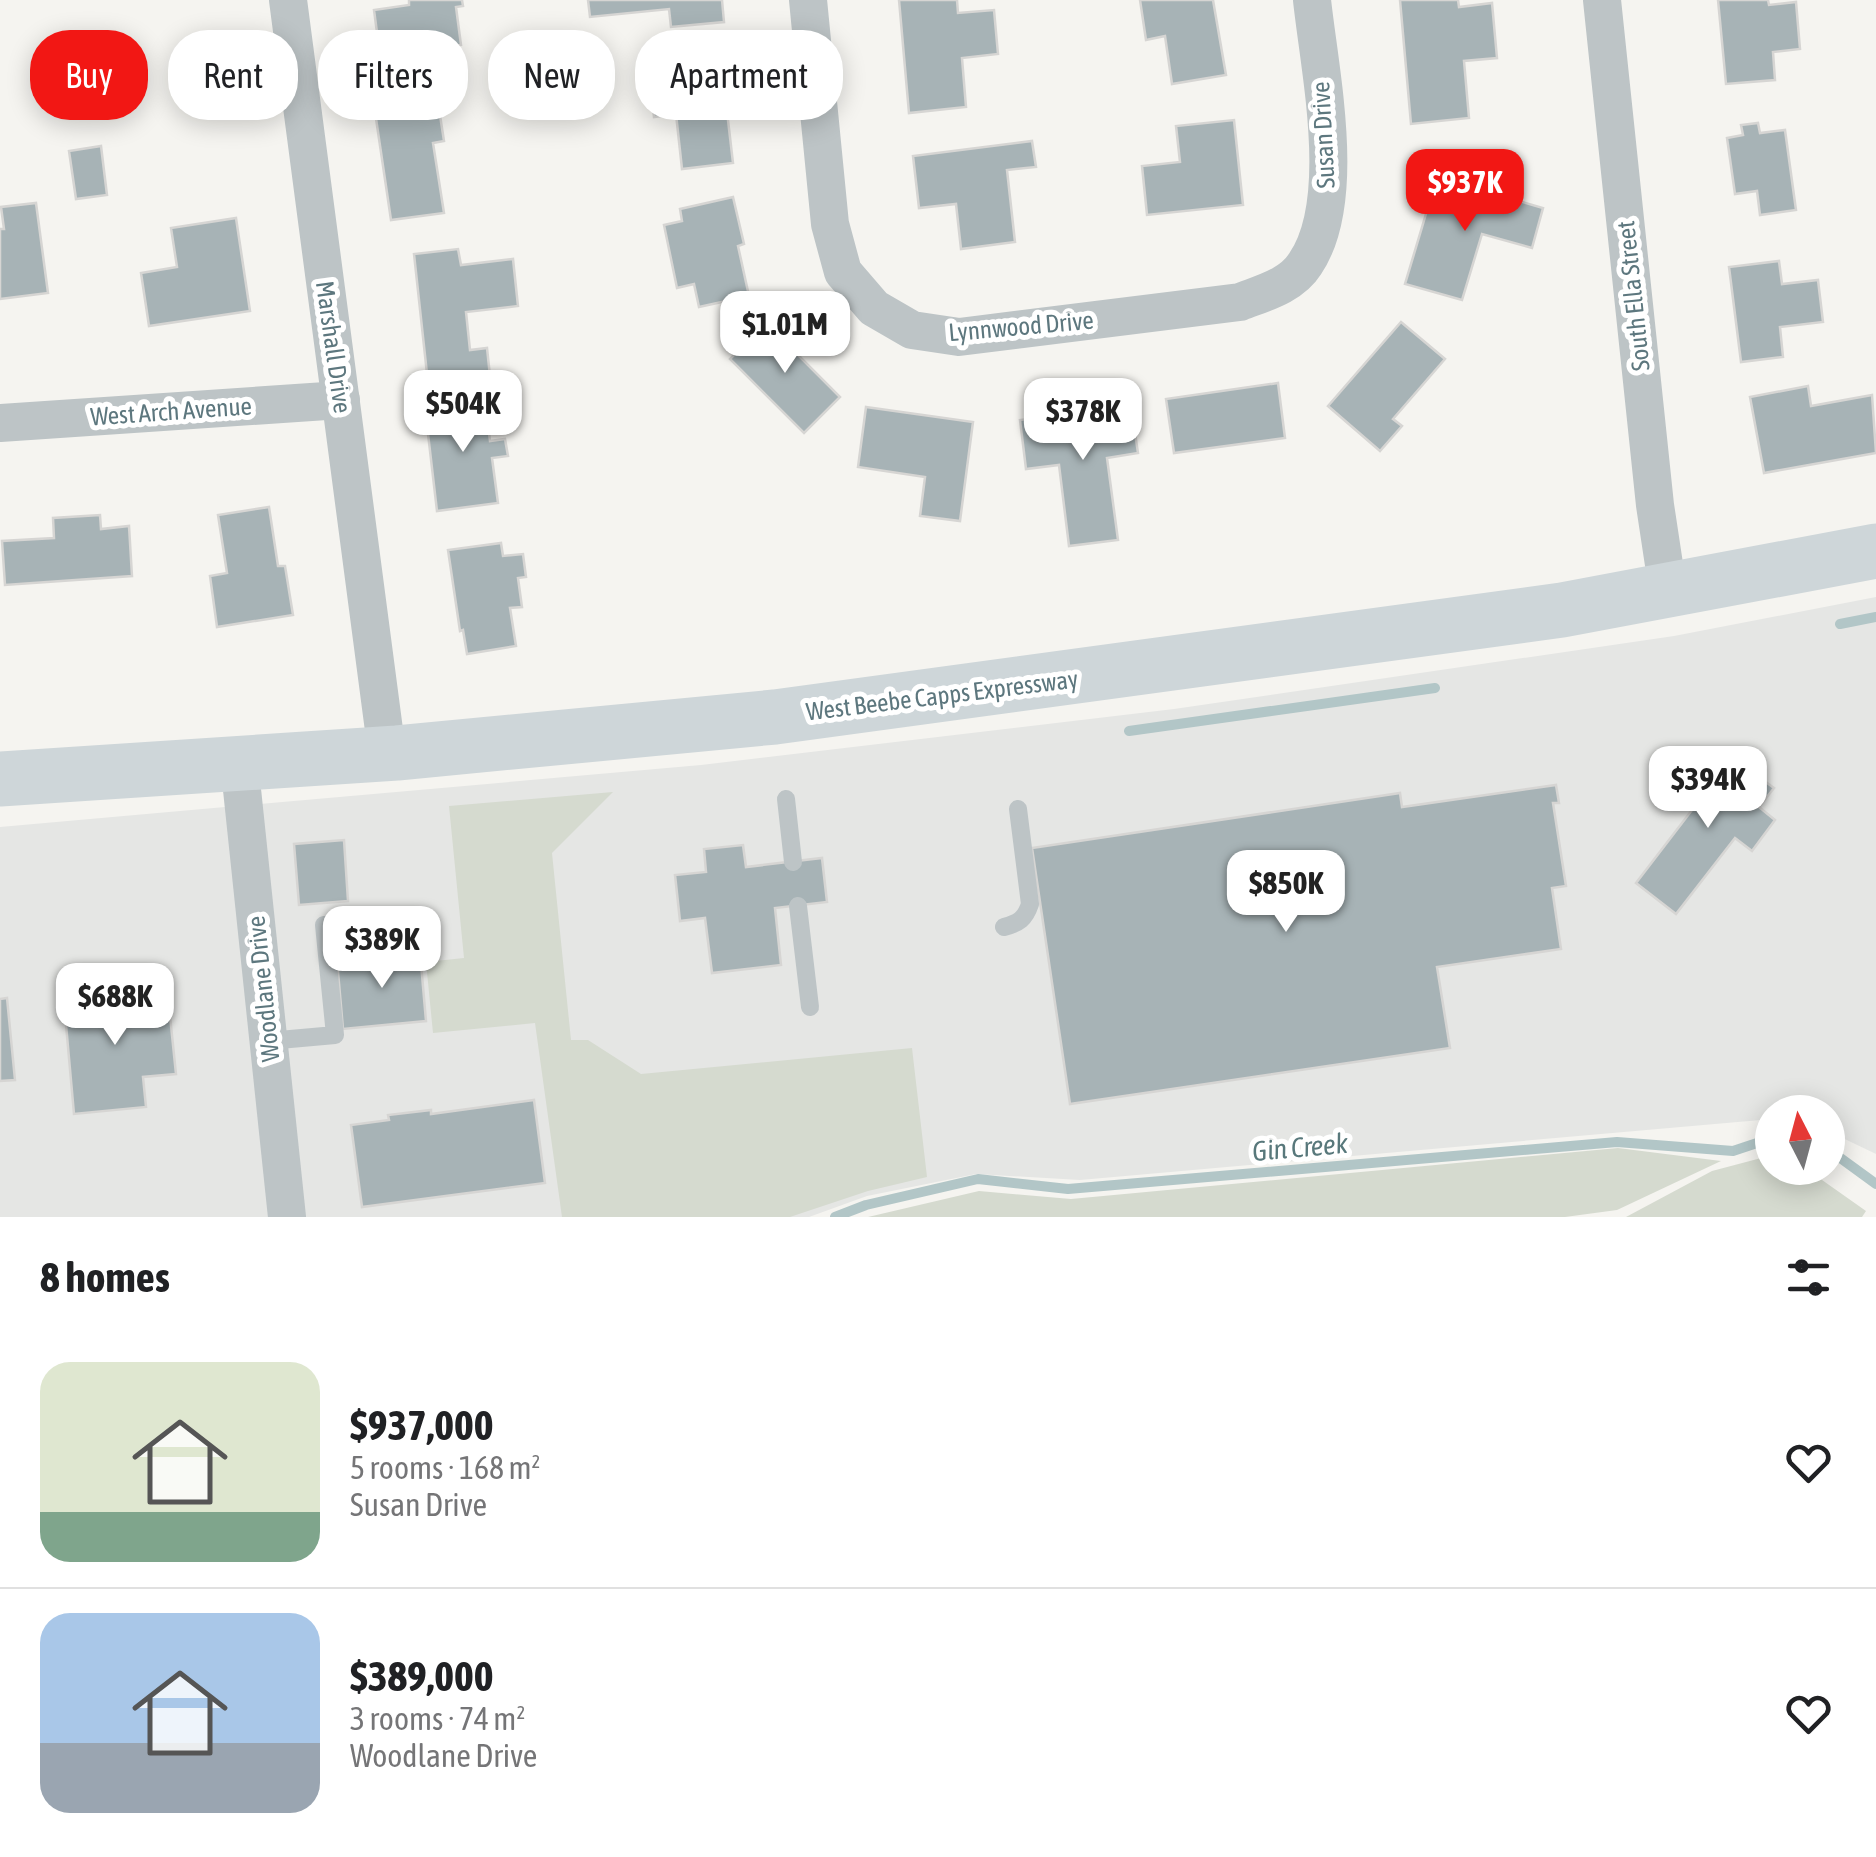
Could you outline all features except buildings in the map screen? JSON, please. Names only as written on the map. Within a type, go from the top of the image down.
[{"type":"main road","name":"West Beebe Capps Expressway","points":[[0,779],[387,753],[627,732],[909,700],[1562,610],[1876,550]]},
{"type":"street","name":"Marshall Drive","points":[[288,0],[387,753]]},
{"type":"street","name":"Lynnwood Drive","points":[[808,0],[830,224],[843,272],[874,308],[912,330],[959,337],[1240,302],[1280,287],[1304,266]]},
{"type":"street","name":"Susan Drive","points":[[1304,266],[1324,224],[1330,172],[1312,0]]},
{"type":"street","name":"South Ella Street","points":[[1602,0],[1653,485],[1668,591]]},
{"type":"street","name":"West Arch Avenue","points":[[0,423],[341,400]]},
{"type":"street","name":"Woodlane Drive","points":[[239,762],[286,1217]]},
{"type":"lane","points":[[786,798],[793,862]]},
{"type":"lane","points":[[1004,927],[1026,916],[1030,904],[1018,809]]},
{"type":"lane","points":[[798,906],[810,1007]]},
{"type":"lane","points":[[268,1041],[335,1034],[324,925]]},
{"type":"shaded area","points":[[1876,597],[1876,1154],[1845,1139],[1845,1095],[1755,1095],[1755,1120],[1080,1180],[976,1174],[867,1196],[809,1217],[0,1217],[0,827],[701,765],[1174,709],[1674,636]]},
{"type":"shaded area","points":[[613,792],[552,853],[571,1040],[588,1040],[641,1074],[912,1048],[927,1177],[868,1191],[790,1217],[562,1217],[535,1023],[433,1033],[426,962],[464,958],[449,806]]},
{"type":"shaded area","points":[[1618,1148],[1721,1161],[1617,1210],[1565,1217],[868,1217],[979,1191],[1071,1199]]},
{"type":"shaded area","points":[[1755,1160],[1755,1185],[1829,1185],[1866,1211],[1862,1217],[1626,1217],[1712,1171]]},
{"type":"waterway","points":[[1840,624],[1876,617]]},
{"type":"waterway","points":[[1129,731],[1435,688]]},
{"type":"waterway","name":"Gin Creek","points":[[835,1217],[866,1205],[978,1179],[1068,1189],[1617,1142],[1733,1151],[1755,1144]]},
{"type":"waterway","name":"Gin Creek","points":[[1845,1161],[1876,1184]]}]
